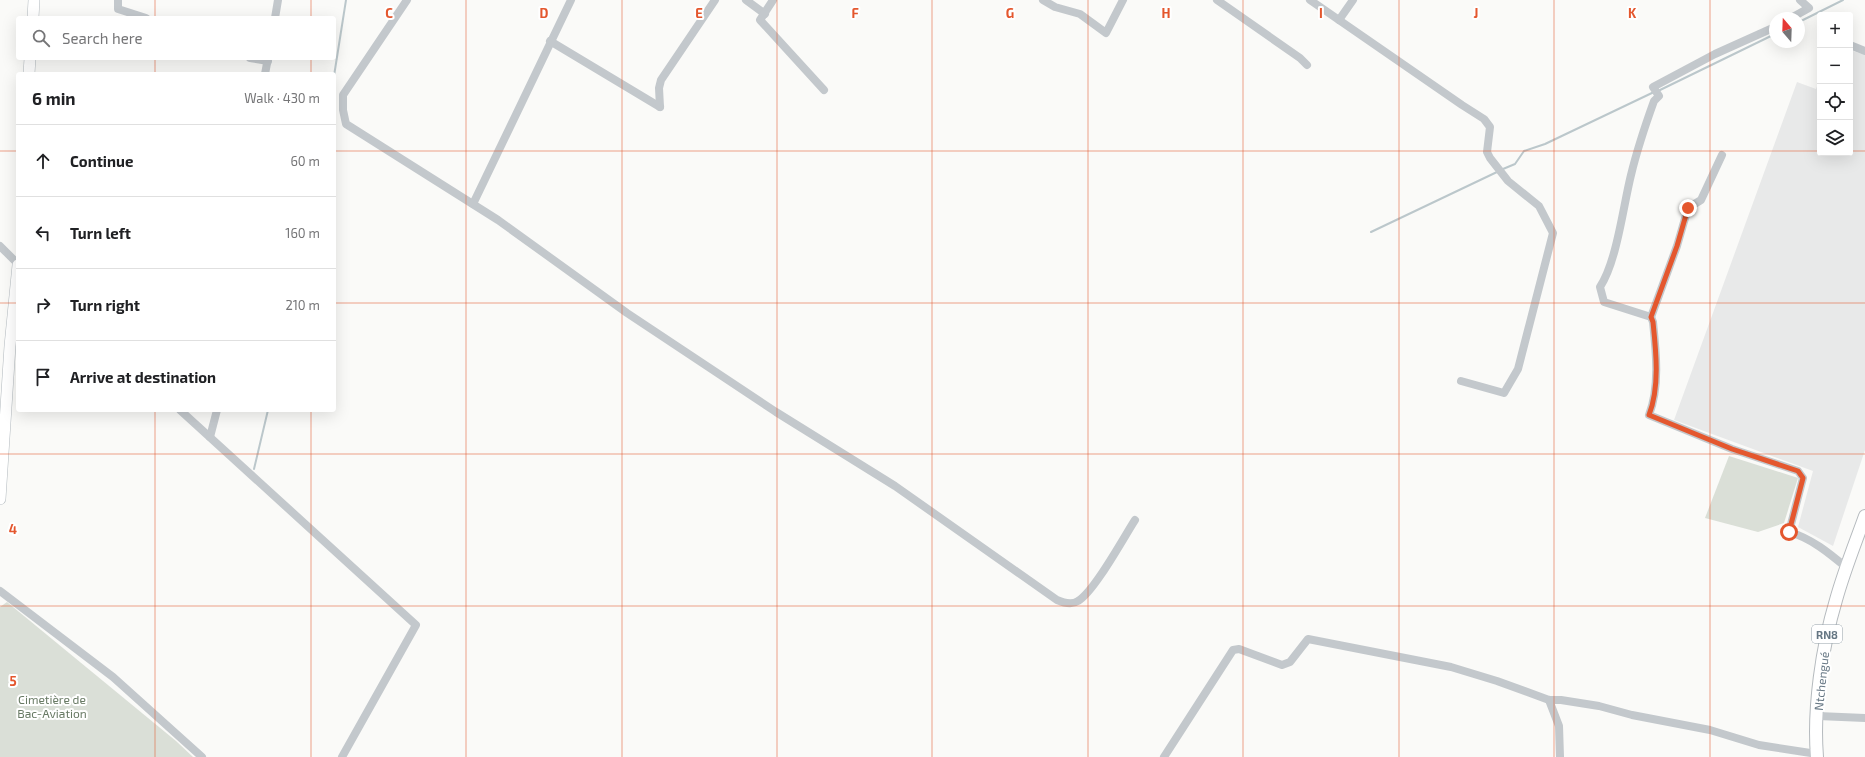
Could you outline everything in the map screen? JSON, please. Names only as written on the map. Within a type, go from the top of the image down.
[{"type":"main road","name":"Ntchengué","points":[[1817,755],[1822,666],[1827,633],[1836,598],[1865,516]]},
{"type":"street","points":[[33,16],[34,0]]},
{"type":"street","points":[[118,0],[118,9],[140,16]]},
{"type":"street","points":[[275,16],[278,0]]},
{"type":"street","points":[[408,0],[343,95],[343,110],[346,124],[498,220],[627,313],[721,376],[895,486],[1058,600],[1066,603],[1073,603],[1082,598],[1106,566],[1136,520]]},
{"type":"street","points":[[473,204],[571,0]]},
{"type":"street","points":[[550,41],[660,107],[659,88],[662,80],[715,0]]},
{"type":"street","points":[[746,0],[765,14]]},
{"type":"street","points":[[773,0],[760,20],[824,90]]},
{"type":"street","points":[[1043,0],[1055,7],[1080,14],[1106,33],[1123,0]]},
{"type":"street","points":[[1217,0],[1300,58],[1307,65]]},
{"type":"street","points":[[1310,0],[1484,119],[1490,127],[1487,152],[1500,172],[1517,190],[1539,206],[1553,233],[1518,369],[1504,393],[1461,381]]},
{"type":"street","points":[[1339,20],[1353,0]]},
{"type":"street","points":[[1800,0],[1808,8],[1801,12]]},
{"type":"street","points":[[1651,317],[1604,302],[1600,287],[1607,276],[1614,251],[1638,149],[1654,101],[1659,96],[1653,87],[1693,65],[1769,30]]},
{"type":"street","points":[[1853,46],[1865,50]]},
{"type":"street","points":[[29,72],[30,60]]},
{"type":"street","points":[[265,72],[268,60]]},
{"type":"street","points":[[1722,155],[1700,200],[1688,208],[1677,246],[1651,317],[1656,360],[1654,403],[1649,415],[1732,449],[1798,471],[1803,478],[1789,532],[1800,536],[1827,551],[1847,568]]},
{"type":"street","points":[[0,246],[16,262]]},
{"type":"street","points":[[0,499],[10,346],[16,284]]},
{"type":"street","points":[[182,412],[416,625],[342,757]]},
{"type":"street","points":[[210,437],[216,412]]},
{"type":"street","points":[[0,591],[114,677],[202,757]]},
{"type":"street","points":[[1164,757],[1236,648],[1282,665],[1290,662],[1308,639],[1452,667],[1497,681],[1549,700],[1561,700],[1599,706],[1632,715],[1710,730],[1759,745],[1817,755]]},
{"type":"street","points":[[1549,700],[1559,726],[1560,757]]},
{"type":"street","points":[[1818,716],[1865,718]]},
{"type":"shaded area","points":[[1853,51],[1865,55],[1865,450],[1833,546],[1798,527],[1813,471],[1674,420],[1797,82],[1816,89],[1817,86],[1817,156],[1853,156]]},
{"type":"green space","points":[[1729,456],[1798,478],[1784,523],[1758,532],[1705,518]]},
{"type":"green space","name":"Cimetière de Bac-Aviation","points":[[7,602],[176,741],[193,757],[0,757],[0,607]]},
{"type":"waterway","points":[[335,72],[346,0]]},
{"type":"waterway","points":[[1805,19],[1843,0]]},
{"type":"waterway","points":[[1658,91],[1769,37]]},
{"type":"waterway","points":[[1503,169],[1515,164],[1524,151],[1545,144],[1654,92]]},
{"type":"waterway","points":[[1371,232],[1497,172]]},
{"type":"waterway","points":[[254,469],[268,412]]},
{"type":"route","points":[[1688,208],[1677,246],[1651,317],[1654,330],[1656,360],[1654,403],[1649,415],[1732,449],[1798,471],[1803,478],[1789,532]]}]
